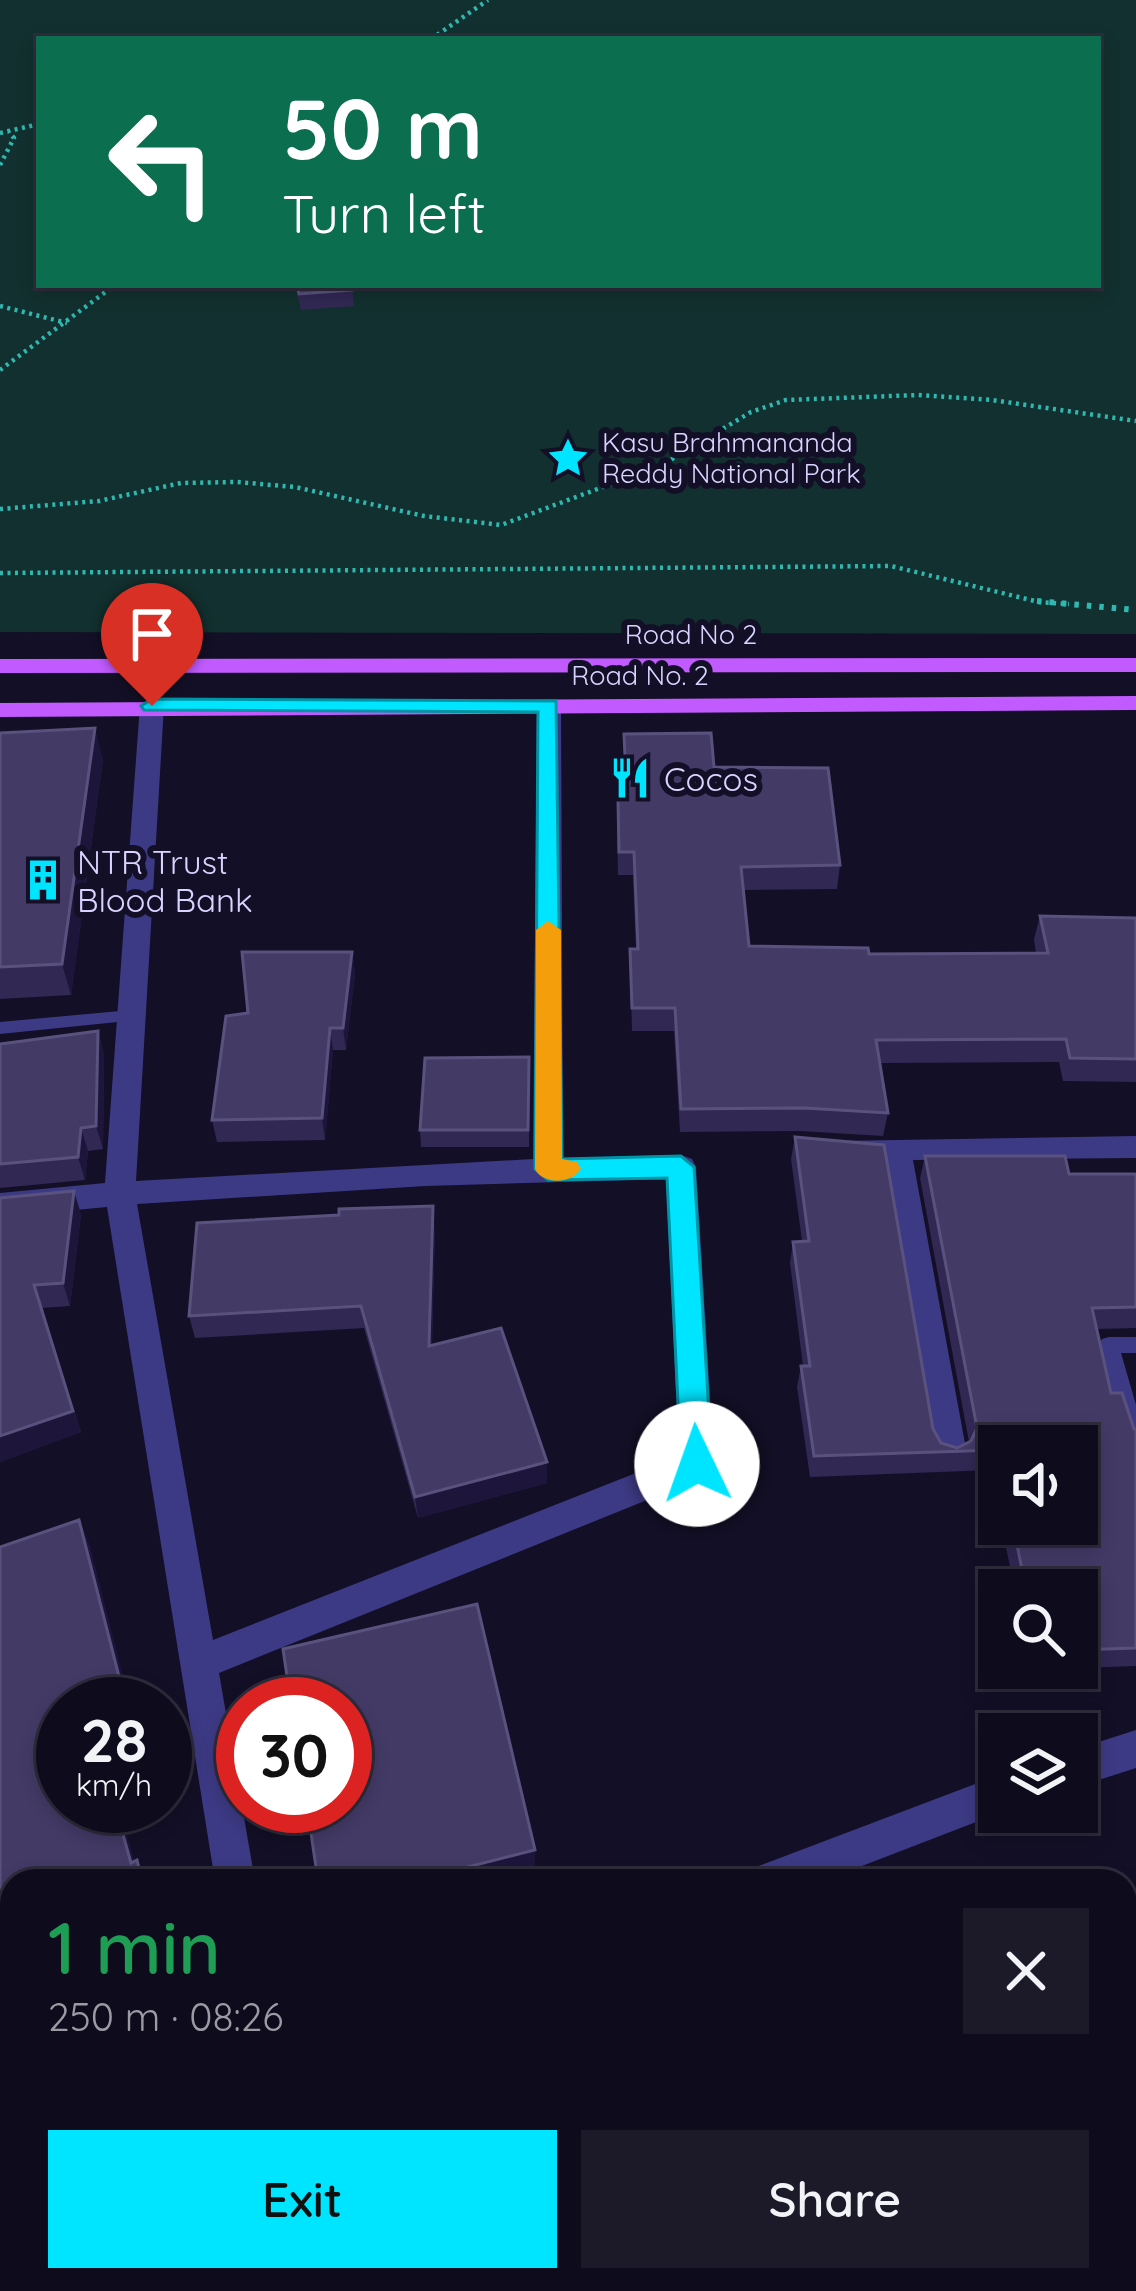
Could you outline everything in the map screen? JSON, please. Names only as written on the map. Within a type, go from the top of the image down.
[{"type":"main road","name":"Road No 2","points":[[0,665],[1136,664]]},
{"type":"main road","name":"Road No. 2","points":[[0,710],[1136,703]]},
{"type":"street","points":[[152,706],[120,1192],[233,1869]]},
{"type":"street","points":[[548,1169],[549,706]]},
{"type":"street","points":[[824,1148],[896,1152],[1136,1148]]},
{"type":"street","points":[[896,1152],[949,1449]]},
{"type":"street","points":[[0,1205],[120,1192],[548,1169],[681,1167],[697,1464],[201,1664]]},
{"type":"street","points":[[1098,1761],[1136,1749]]},
{"type":"street","points":[[802,1869],[978,1802]]},
{"type":"lane","points":[[0,1028],[131,1016]]},
{"type":"lane","points":[[1136,1345],[1109,1345],[1136,1441]]},
{"type":"path","points":[[435,36],[488,0]]},
{"type":"path","points":[[0,133],[36,125]]},
{"type":"path","points":[[0,165],[14,138],[9,132]]},
{"type":"path","points":[[0,370],[111,288]]},
{"type":"path","points":[[0,306],[69,323]]},
{"type":"path","points":[[0,509],[99,500],[182,483],[237,482],[296,487],[424,516],[501,525],[662,465],[751,412],[786,400],[918,395],[992,400],[1136,421]]},
{"type":"path","points":[[0,573],[891,566],[1039,602],[1136,610]]},
{"type":"green space","name":"Kasu Brahmananda Reddy National Park","points":[[0,0],[1136,0],[1136,634],[0,632]]},
{"type":"building","points":[[298,288],[353,290],[299,294]]},
{"type":"building","name":"NTR Trust Blood Bank","points":[[95,728],[62,964],[0,967],[0,733]]},
{"type":"building","points":[[711,733],[714,767],[828,768],[840,865],[741,867],[749,946],[868,948],[869,954],[1048,953],[1040,916],[1136,918],[1136,1059],[1070,1058],[1066,1039],[876,1040],[888,1113],[681,1109],[675,1008],[632,1008],[630,949],[638,949],[634,852],[619,852],[618,800],[627,800],[624,734]]},
{"type":"building","points":[[242,952],[352,952],[343,1028],[330,1028],[322,1118],[212,1120],[226,1016],[248,1013]]},
{"type":"building","points":[[98,1031],[96,1126],[81,1128],[78,1157],[0,1164],[0,1044]]},
{"type":"building","points":[[529,1057],[528,1130],[420,1130],[425,1058]]},
{"type":"building","points":[[795,1137],[884,1145],[933,1429],[941,1443],[957,1448],[971,1441],[977,1428],[925,1156],[1065,1156],[1069,1174],[1136,1174],[1136,1307],[1092,1308],[1111,1393],[1122,1393],[1136,1429],[1136,1648],[1098,1649],[1098,1569],[1022,1569],[1017,1545],[1098,1545],[1098,1425],[978,1425],[978,1451],[814,1456],[801,1366],[810,1366],[793,1242],[809,1241]]},
{"type":"building","points":[[74,1191],[63,1283],[34,1285],[73,1411],[0,1436],[0,1198]]},
{"type":"building","points":[[433,1206],[429,1346],[501,1328],[547,1462],[415,1497],[361,1306],[189,1316],[197,1223],[339,1215],[339,1209]]},
{"type":"building","points":[[79,1520],[119,1677],[36,1677],[36,1833],[123,1833],[131,1863],[137,1860],[139,1869],[0,1869],[0,1547]]},
{"type":"building","points":[[477,1604],[535,1850],[460,1869],[316,1869],[311,1833],[372,1833],[372,1677],[287,1677],[283,1649]]},
{"type":"slow traffic","points":[[548,930],[548,1169],[567,1169]]},
{"type":"place","name":"Kasu Brahmananda Reddy National Park","points":[[568,458]]},
{"type":"place","name":"Cocos","points":[[630,778]]},
{"type":"place","name":"NTR Trust Blood Bank","points":[[43,880]]},
{"type":"route","points":[[152,706],[549,706],[548,1169],[681,1167],[697,1464]]}]
